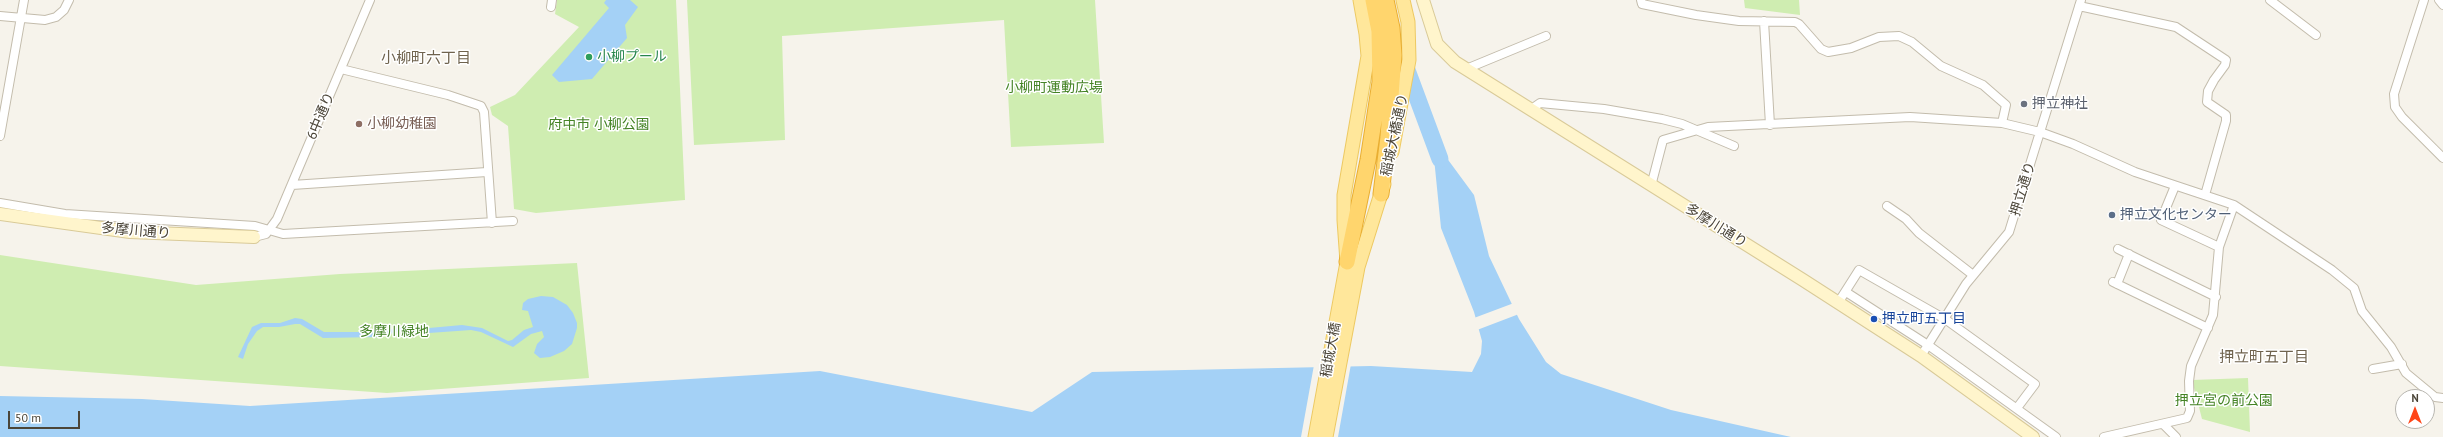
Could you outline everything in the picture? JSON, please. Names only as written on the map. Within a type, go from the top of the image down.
[{"type":"highway","points":[[1352,264],[1380,82],[1380,31],[1373,0]]},
{"type":"highway","points":[[1380,194],[1388,138],[1394,55],[1392,28],[1386,0]]},
{"type":"main road","points":[[1352,264],[1344,220],[1344,195],[1368,56],[1360,0]]},
{"type":"main road","name":"稲城大橋通り","points":[[1352,264],[1388,174],[1409,60],[1408,22],[1403,0]]},
{"type":"main road","name":"稲城大橋","points":[[1315,437],[1352,264]]},
{"type":"main road","name":"稲城大橋","points":[[1326,437],[1352,264]]},
{"type":"street","points":[[0,136],[24,0]]},
{"type":"street","points":[[0,16],[45,20],[56,17],[64,10],[69,0]]},
{"type":"street","name":"6中通り","points":[[270,230],[292,185],[370,0]]},
{"type":"street","name":"多摩川通り","points":[[1423,0],[1440,49],[1466,69],[1920,356],[2033,437]]},
{"type":"street","points":[[1641,0],[1642,4],[1696,15],[1739,21],[1764,21],[1799,24],[1821,49],[1828,52],[1852,48],[1879,37],[1899,36],[1912,42],[1941,66],[1983,85],[2006,105],[2002,123]]},
{"type":"street","points":[[2270,0],[2316,35]]},
{"type":"street","points":[[2424,0],[2394,94],[2395,107],[2402,117],[2443,158]]},
{"type":"street","points":[[2439,0],[2443,5]]},
{"type":"street","points":[[2080,3],[2176,26],[2226,60],[2225,66],[2208,91],[2208,102],[2226,115],[2226,121],[2205,195]]},
{"type":"street","name":"押立通り","points":[[1920,356],[1973,275],[2009,232],[2080,3]]},
{"type":"street","points":[[1764,21],[1770,125]]},
{"type":"street","points":[[1466,69],[1546,36]]},
{"type":"street","points":[[341,69],[448,94],[481,106],[484,112],[487,172],[492,223]]},
{"type":"street","points":[[1530,110],[1540,103],[1589,108],[1662,119],[1696,130],[1734,146]]},
{"type":"street","points":[[1651,186],[1655,178],[1660,143],[1708,127],[1910,117],[2002,123],[2040,132],[2073,144],[2135,172],[2234,205],[2332,270],[2354,288],[2362,311],[2391,347],[2406,373],[2435,397],[2443,398]]},
{"type":"street","points":[[292,185],[487,172]]},
{"type":"street","points":[[2175,186],[2160,220],[2219,247]]},
{"type":"street","points":[[0,203],[65,214],[255,226],[283,234],[513,221]]},
{"type":"street","points":[[2104,437],[2187,418],[2190,411],[2189,381],[2191,366],[2208,328],[2216,297],[2219,247],[2234,205]]},
{"type":"street","points":[[1887,206],[1906,219],[1919,233],[1973,275]]},
{"type":"street","name":"多摩川通り","points":[[0,214],[130,232],[254,237],[270,230]]},
{"type":"street","points":[[2118,249],[2216,297]]},
{"type":"street","points":[[2129,254],[2115,283],[2208,328]]},
{"type":"street","points":[[1838,303],[1859,270],[1945,319],[2034,384],[2017,408]]},
{"type":"street","points":[[1846,292],[1928,344],[2056,437]]},
{"type":"street","points":[[2373,369],[2402,364]]},
{"type":"street","points":[[2163,424],[2176,437]]},
{"type":"green space","name":"府中市 小柳公園","points":[[557,0],[676,0],[685,200],[536,213],[514,209],[508,126],[492,115],[490,107],[515,95],[579,27],[555,14]]},
{"type":"green space","name":"小柳町運動広場","points":[[687,0],[1095,0],[1104,143],[1011,147],[1004,20],[782,36],[785,140],[694,145]]},
{"type":"green space","points":[[1744,0],[1799,0],[1800,15],[1745,8]]},
{"type":"green space","name":"多摩川緑地","points":[[0,255],[196,285],[340,274],[577,263],[589,378],[387,393],[0,366]]},
{"type":"green space","name":"押立宮の前公園","points":[[2248,378],[2250,432],[2202,419],[2192,380]]},
{"type":"water","name":"小柳プール","points":[[606,0],[630,0],[638,7],[625,25],[627,38],[592,79],[559,82],[552,75],[609,8],[604,3]]},
{"type":"water","points":[[1432,138],[1474,195],[1489,256],[1519,319],[1546,362],[1561,374],[1671,410],[1791,437],[0,437],[0,396],[142,399],[250,406],[820,371],[1032,412],[1092,372],[1371,366],[1472,372],[1481,354],[1482,341],[1474,312],[1441,228]]},
{"type":"water","points":[[541,296],[553,297],[567,305],[573,313],[577,323],[572,344],[564,351],[550,357],[540,358],[534,353],[537,344],[544,337],[542,331],[531,334],[513,347],[481,332],[471,330],[429,333],[404,330],[378,337],[323,338],[300,324],[295,324],[279,327],[263,327],[257,331],[248,344],[243,359],[238,357],[252,327],[261,323],[280,323],[295,318],[302,319],[324,332],[379,332],[407,326],[429,328],[462,325],[482,328],[508,341],[512,340],[524,330],[533,327],[528,311],[522,310],[523,303],[528,299]]},
{"type":"pier","points":[[1514,303],[1519,314],[1477,330],[1474,318]]},
{"type":"pier","points":[[1351,364],[1338,437],[1301,437],[1314,365]]},
{"type":"waterway","points":[[1404,62],[1440,159]]},
{"type":"place","name":"小柳プール","points":[[589,57]]},
{"type":"place","name":"押立神社","points":[[2024,104]]},
{"type":"place","name":"小柳幼稚園","points":[[359,124]]},
{"type":"place","name":"押立文化センター","points":[[2112,215]]},
{"type":"place","name":"押立町五丁目","points":[[1874,319]]},
{"type":"district","name":"小柳町六丁目","points":[[426,59]]},
{"type":"district","name":"押立町五丁目","points":[[2264,358]]}]
